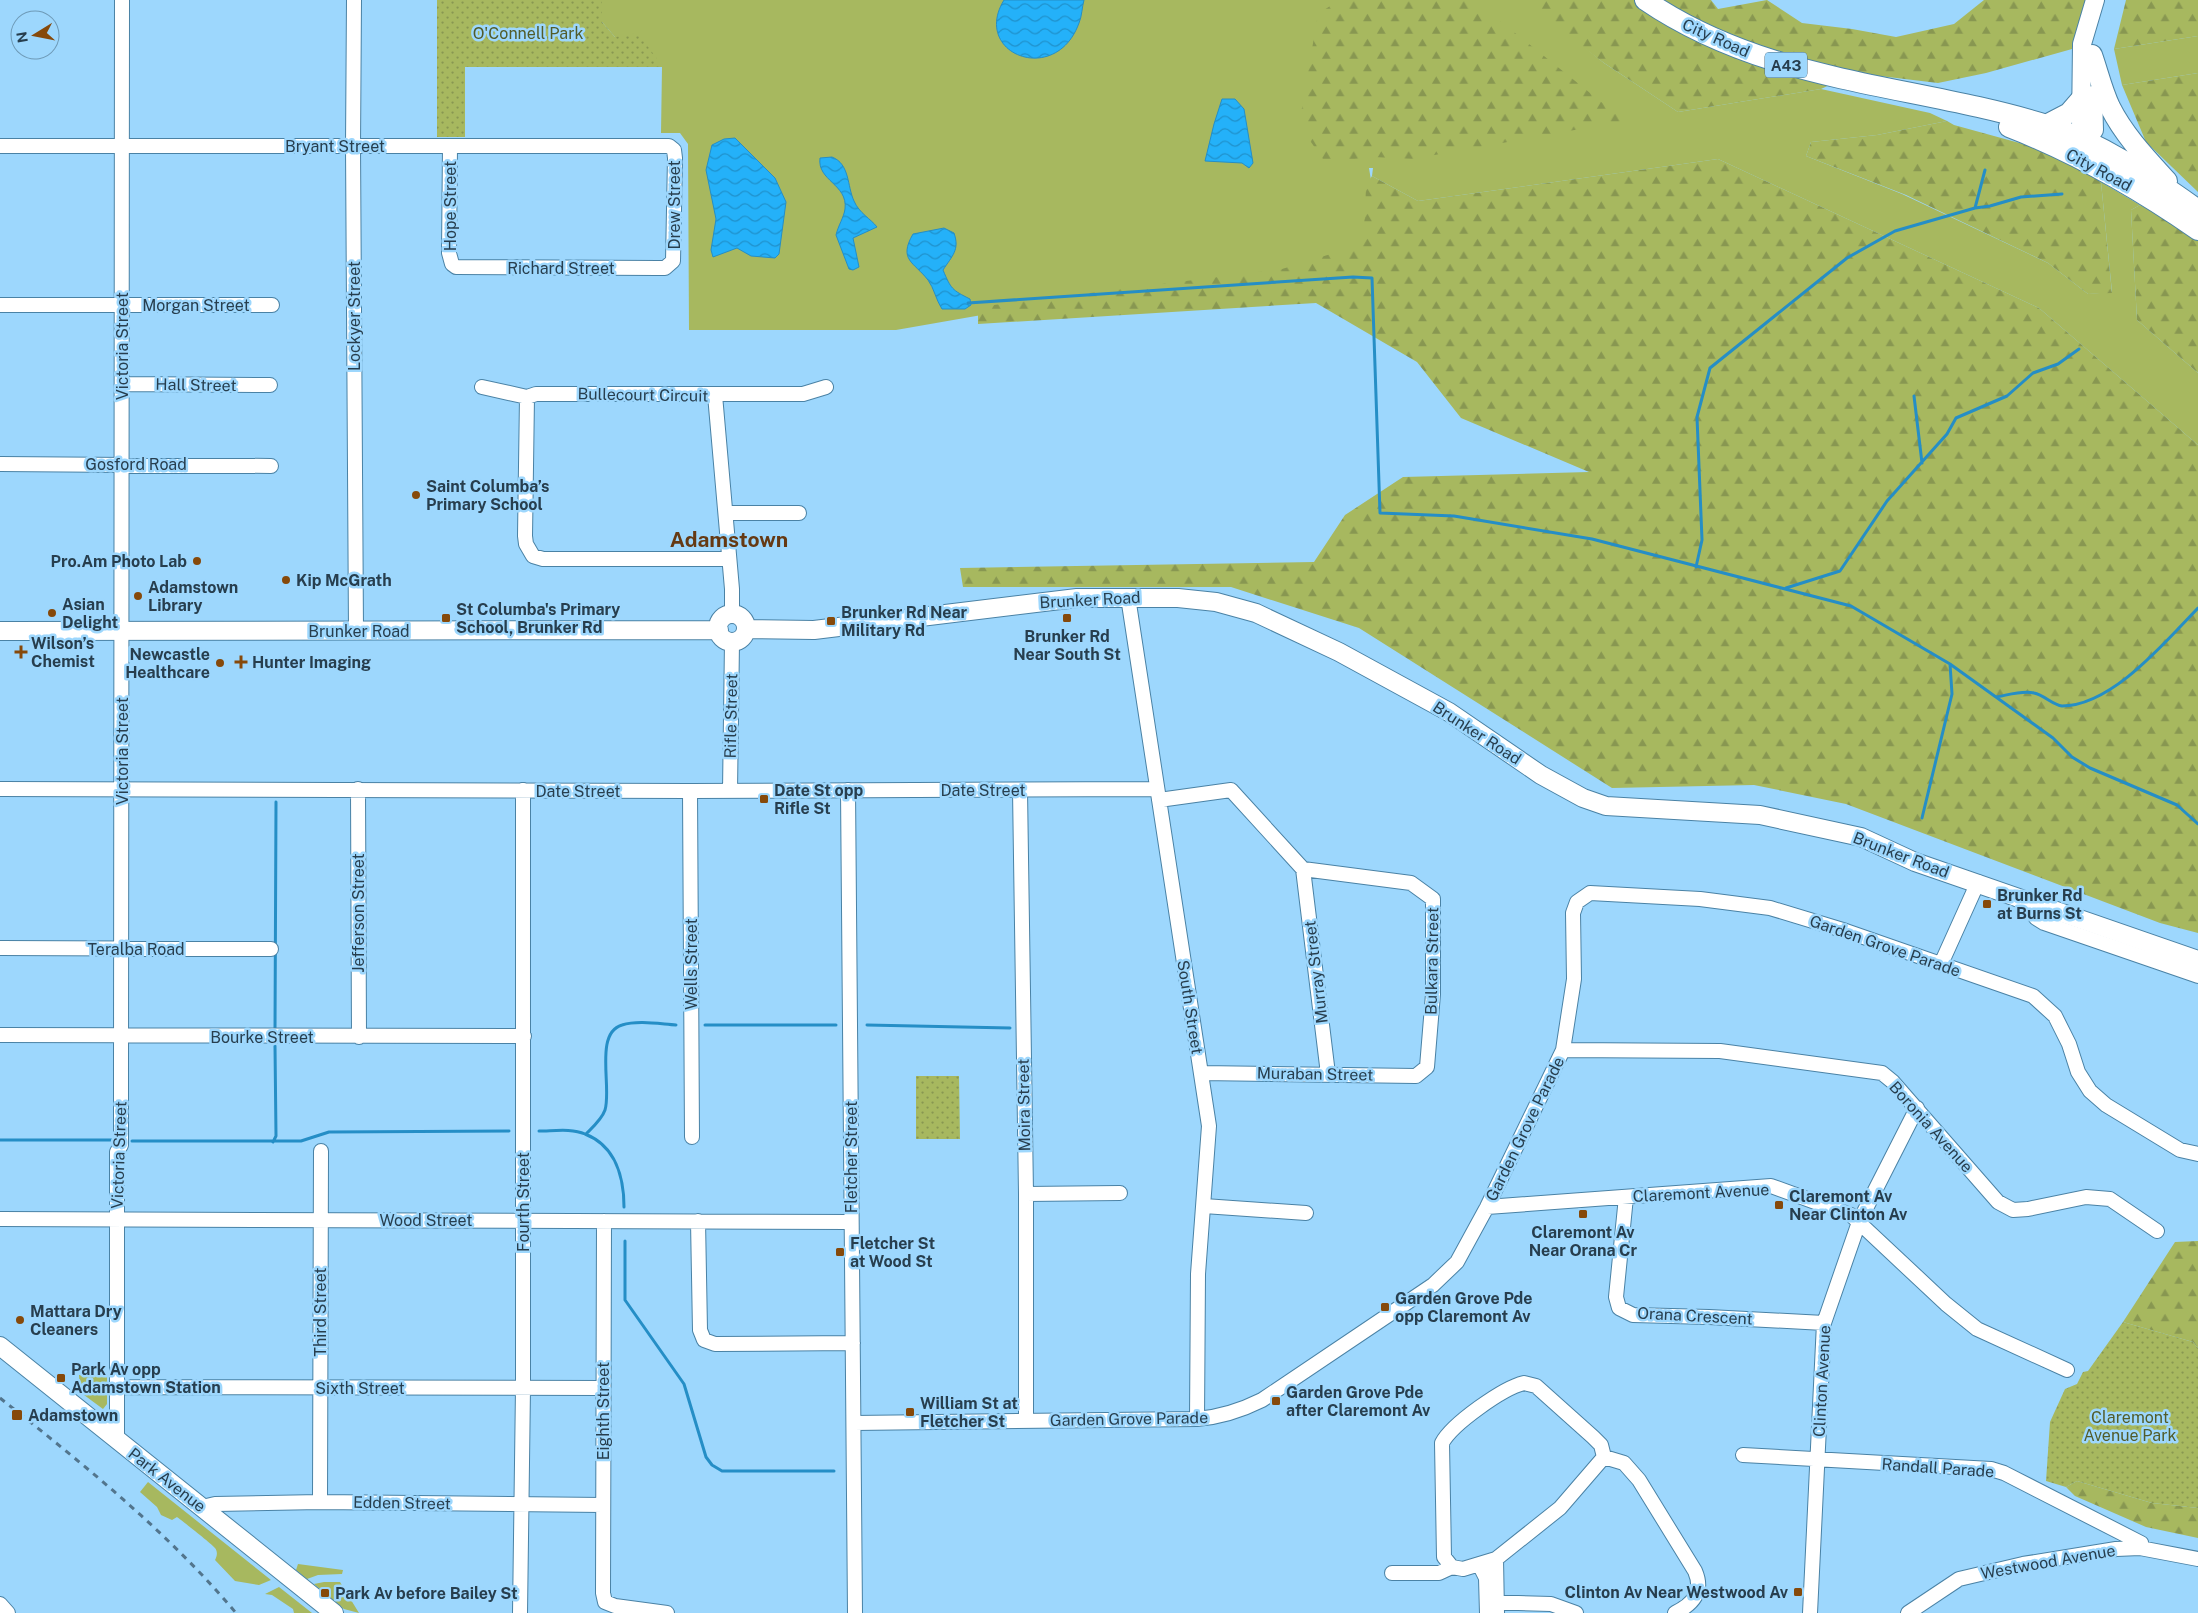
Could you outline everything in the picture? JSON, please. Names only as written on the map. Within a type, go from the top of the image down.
[{"type":"highway","name":"City Road","points":[[1645,0],[1670,17],[1767,60],[1832,77],[1937,98],[2043,132],[2086,141],[2198,210]]},
{"type":"highway","points":[[2092,55],[2110,106],[2120,124],[2135,146],[2181,198]]},
{"type":"highway","points":[[2043,132],[2070,113],[2082,98]]},
{"type":"highway","name":"City Road","points":[[2043,132],[2104,172],[2156,201],[2198,230]]},
{"type":"highway","points":[[2086,141],[2089,152],[2104,172]]},
{"type":"main road","points":[[2086,141],[2081,126],[2082,44],[2087,33],[2095,0]]},
{"type":"main road","points":[[2086,141],[2094,130],[2092,43],[2087,33]]},
{"type":"main road","name":"Brunker Road","points":[[746,629],[814,630],[1077,598],[1178,598],[1216,602],[1256,613],[1339,652],[1441,708],[1541,775],[1583,798],[1606,806],[1760,814],[1861,837],[1915,862],[1978,882],[2198,960]]},
{"type":"main road","points":[[732,614],[742,618],[746,629],[742,638],[732,642],[723,638],[719,630],[722,619],[732,614]]},
{"type":"main road","name":"Brunker Road","points":[[0,631],[719,630]]},
{"type":"main road","name":"Park Avenue","points":[[0,1346],[334,1613]]},
{"type":"street","name":"Victoria Street","points":[[117,1440],[117,1152],[121,1144],[122,1035],[122,0]]},
{"type":"street","name":"Lockyer Street","points":[[354,0],[356,631]]},
{"type":"street","name":"Bryant Street","points":[[0,146],[669,146]]},
{"type":"street","name":"Drew Street","points":[[669,146],[674,150],[675,158],[674,256],[671,265]]},
{"type":"street","name":"Hope Street","points":[[450,147],[448,253],[452,264]]},
{"type":"street","name":"Richard Street","points":[[452,264],[456,267],[472,268],[658,268],[671,265]]},
{"type":"street","name":"Morgan Street","points":[[0,305],[272,306]]},
{"type":"street","name":"Hall Street","points":[[122,384],[270,385]]},
{"type":"street","name":"Bullecourt Circuit","points":[[482,387],[527,397],[536,394],[715,395],[730,559],[732,614]]},
{"type":"street","points":[[715,395],[803,394],[826,387]]},
{"type":"street","points":[[527,397],[525,536],[526,544],[533,556],[543,559],[730,559]]},
{"type":"street","name":"Gosford Road","points":[[0,464],[271,466]]},
{"type":"street","points":[[726,513],[800,513]]},
{"type":"street","name":"South Street","points":[[1128,597],[1209,1126],[1198,1274],[1196,1420]]},
{"type":"street","name":"Rifle Street","points":[[730,791],[732,642]]},
{"type":"street","name":"Date Street","points":[[0,789],[1020,790],[1158,795]]},
{"type":"street","name":"Jefferson Street","points":[[358,789],[359,1037]]},
{"type":"street","name":"Fourth Street","points":[[520,1613],[523,1388],[523,790]]},
{"type":"street","name":"Fletcher Street","points":[[848,790],[855,1613]]},
{"type":"street","name":"Moira Street","points":[[1020,790],[1026,1194],[1026,1420]]},
{"type":"street","points":[[1158,795],[1231,790],[1303,869]]},
{"type":"street","name":"Wells Street","points":[[690,791],[692,1137]]},
{"type":"street","name":"Bulkara Street","points":[[1303,869],[1411,883],[1433,900],[1433,994],[1427,1067]]},
{"type":"street","name":"Murray Street","points":[[1303,869],[1328,1074]]},
{"type":"street","points":[[1941,964],[1978,882]]},
{"type":"street","name":"Garden Grove Parade","points":[[854,1423],[1196,1420],[1240,1411],[1262,1400],[1432,1285],[1458,1262],[1487,1207],[1563,1050],[1574,979],[1573,913],[1577,902],[1590,893],[1700,899],[1770,908],[2034,996],[2055,1016],[2078,1072],[2090,1091],[2106,1105],[2180,1150],[2198,1154]]},
{"type":"street","points":[[2024,899],[2036,918],[2044,923],[2198,976]]},
{"type":"street","name":"Teralba Road","points":[[0,948],[271,949]]},
{"type":"street","name":"Bourke Street","points":[[0,1035],[524,1036]]},
{"type":"street","name":"Boronia Avenue","points":[[1563,1050],[1720,1051],[1882,1073],[1893,1082],[1998,1202],[2014,1210],[2028,1209],[2086,1197],[2110,1199],[2157,1232]]},
{"type":"street","name":"Muraban Street","points":[[1200,1073],[1416,1076],[1427,1067]]},
{"type":"street","name":"Clinton Avenue","points":[[1810,1613],[1824,1323],[1859,1222],[1916,1108]]},
{"type":"street","name":"Third Street","points":[[320,1502],[321,1152]]},
{"type":"street","name":"Claremont Avenue","points":[[1487,1207],[1771,1186],[1851,1215],[1946,1304],[1977,1329],[2067,1370]]},
{"type":"street","points":[[1026,1194],[1120,1193]]},
{"type":"street","name":"Orana Crescent","points":[[1626,1197],[1616,1297],[1619,1308],[1634,1315],[1824,1323]]},
{"type":"street","points":[[1204,1206],[1306,1213]]},
{"type":"street","name":"Wood Street","points":[[0,1219],[851,1222]]},
{"type":"street","name":"Eighth Street","points":[[604,1221],[603,1593],[606,1602],[615,1606],[668,1613]]},
{"type":"street","points":[[698,1221],[700,1330],[704,1340],[715,1344],[853,1343]]},
{"type":"street","points":[[1452,1567],[1444,1557],[1442,1443],[1452,1428],[1504,1392],[1524,1383],[1536,1386],[1602,1445],[1604,1457]]},
{"type":"street","name":"Sixth Street","points":[[116,1387],[603,1388]]},
{"type":"street","name":"Randall Parade","points":[[1743,1455],[1991,1469],[2110,1526],[2141,1543],[2140,1548]]},
{"type":"street","points":[[1392,1573],[1439,1573],[1452,1567],[1463,1569],[1496,1559],[1560,1508],[1604,1457]]},
{"type":"street","points":[[1604,1457],[1624,1463],[1639,1480],[1695,1571],[1699,1585],[1696,1597],[1688,1606],[1675,1613]]},
{"type":"street","name":"Edden Street","points":[[202,1506],[320,1502],[603,1505]]},
{"type":"street","name":"Westwood Avenue","points":[[1908,1613],[1959,1579],[2023,1564],[2116,1549],[2140,1548],[2198,1559]]},
{"type":"street","points":[[1492,1607],[1496,1559]]},
{"type":"street","points":[[1479,1564],[1486,1578],[1492,1607]]},
{"type":"street","points":[[0,1604],[8,1613]]},
{"type":"street","points":[[1492,1607],[1551,1604],[1576,1613]]},
{"type":"green space","name":"O'Connell Park","points":[[437,0],[602,0],[602,22],[615,37],[638,33],[663,67],[465,67],[465,137],[437,137]]},
{"type":"green space","points":[[602,0],[1525,0],[1604,63],[1678,112],[1821,89],[1930,113],[1947,121],[1877,135],[1811,142],[1806,156],[1902,194],[2048,263],[2088,294],[2112,292],[2101,182],[2140,205],[2131,210],[2137,320],[2198,373],[2198,445],[2039,308],[1718,159],[1418,201],[1372,176],[1373,168],[1369,168],[1386,272],[1016,309],[896,330],[689,330],[688,144],[680,133],[661,133],[662,67],[615,37],[602,22]]},
{"type":"green space","points":[[1339,0],[1474,0],[1625,121],[1412,159],[1374,157],[1325,162],[1299,125],[1318,14]]},
{"type":"green space","points":[[1520,0],[1711,0],[1718,9],[1767,0],[1802,23],[1896,37],[1954,24],[1984,0],[2089,0],[2083,36],[2072,49],[1986,73],[1938,83],[1855,73],[1821,89],[1678,112],[1604,63]]},
{"type":"green space","points":[[2126,0],[2198,0],[2198,36],[2114,49]]},
{"type":"green space","points":[[2198,36],[2198,73],[2122,85],[2114,49]]},
{"type":"green space","points":[[2198,73],[2198,192],[2146,142],[2122,85]]},
{"type":"green space","points":[[1947,121],[1954,125],[2052,152],[2101,182],[2112,293],[2088,294],[2048,263],[1906,195],[1806,156],[1811,142],[1877,135]]},
{"type":"green space","points":[[1718,159],[2039,308],[2198,445],[2198,933],[2160,923],[1846,804],[1754,785],[1612,788],[1359,628],[1231,587],[963,587],[960,568],[1314,562],[1345,515],[1403,477],[1589,472],[1461,418],[1417,362],[1316,303],[978,324],[978,307],[1282,269],[1360,245],[1365,217],[1366,185],[1372,176],[1418,201]]},
{"type":"green space","points":[[2140,205],[2178,225],[2198,240],[2198,373],[2137,320],[2131,210]]},
{"type":"green space","points":[[916,1076],[959,1076],[960,1139],[916,1139]]},
{"type":"green space","points":[[2198,1241],[2198,1348],[2193,1342],[2123,1322],[2175,1242]]},
{"type":"green space","name":"Claremont Avenue Park","points":[[2123,1322],[2193,1342],[2198,1348],[2198,1508],[2152,1503],[2077,1481],[2066,1487],[2046,1481],[2050,1422],[2065,1389],[2077,1384],[2083,1372],[2088,1371]]},
{"type":"green space","points":[[79,1375],[107,1375],[107,1404],[103,1409],[80,1392]]},
{"type":"green space","points":[[2077,1481],[2152,1503],[2198,1508],[2198,1538],[2146,1527],[2075,1496],[2066,1487]]},
{"type":"green space","points":[[148,1482],[271,1580],[259,1585],[235,1581],[215,1560],[217,1552],[213,1546],[177,1517],[172,1520],[161,1515],[157,1507],[140,1492]]},
{"type":"green space","points":[[298,1564],[343,1570],[342,1574],[318,1575],[307,1579],[296,1570]]},
{"type":"green space","points":[[340,1582],[359,1613],[344,1609],[314,1584]]},
{"type":"green space","points":[[279,1587],[312,1613],[294,1613],[293,1609],[272,1595],[265,1594]]},
{"type":"water","points":[[1004,0],[1084,0],[1079,23],[1068,43],[1053,54],[1036,58],[1020,56],[1007,48],[999,35],[997,19]]},
{"type":"water","points":[[1222,99],[1235,99],[1244,109],[1253,163],[1249,168],[1242,163],[1205,161]]},
{"type":"water","points":[[735,138],[775,178],[786,202],[779,254],[775,258],[751,256],[737,248],[713,257],[711,250],[716,219],[706,170],[712,145],[724,139]]},
{"type":"water","points":[[832,157],[838,160],[845,170],[856,205],[877,227],[853,238],[859,267],[853,270],[849,269],[836,235],[845,209],[845,201],[838,188],[827,178],[820,166],[820,158]]},
{"type":"water","points":[[944,228],[954,233],[956,248],[943,270],[953,288],[970,299],[971,305],[965,309],[942,309],[930,283],[907,255],[913,234]]},
{"type":"waterway","points":[[1696,567],[1702,540],[1697,417],[1710,368],[1847,258],[1895,231],[1975,208],[1985,170]]},
{"type":"waterway","points":[[1975,208],[1990,206],[2021,197],[2062,194]]},
{"type":"waterway","points":[[968,303],[1353,277],[1372,278],[1380,513],[1454,516],[1592,539],[1851,606],[1950,664],[2053,738],[2072,757],[2090,768],[2177,805],[2198,824]]},
{"type":"waterway","points":[[1786,588],[1840,571],[1887,501],[1947,434],[1956,418],[2007,396],[2033,373],[2058,364],[2079,349]]},
{"type":"waterway","points":[[1914,396],[1922,463]]},
{"type":"waterway","points":[[1996,697],[2030,692],[2062,706],[2081,703],[2100,695],[2136,670],[2198,608]]},
{"type":"waterway","points":[[1922,818],[1952,694],[1950,664]]},
{"type":"waterway","points":[[275,1031],[276,802]]},
{"type":"waterway","points":[[586,1134],[600,1120],[605,1110],[607,1100],[606,1050],[614,1030],[622,1025],[635,1023],[676,1025]]},
{"type":"waterway","points":[[705,1025],[836,1025]]},
{"type":"waterway","points":[[867,1025],[1010,1028]]},
{"type":"waterway","points":[[273,1142],[276,1136],[275,1046]]},
{"type":"waterway","points":[[539,1131],[568,1130],[580,1132],[596,1139],[604,1146],[611,1155],[620,1174],[624,1207]]},
{"type":"waterway","points":[[132,1141],[301,1141],[329,1132],[509,1131]]},
{"type":"waterway","points":[[0,1140],[112,1140]]},
{"type":"waterway","points":[[625,1241],[625,1300],[684,1384],[706,1457],[712,1465],[722,1471],[834,1471]]},
{"type":"railway","points":[[0,1398],[93,1473],[153,1526],[182,1554],[236,1613]]},
{"type":"place","name":"Saint Columba’s Primary School","points":[[416,495]]},
{"type":"place","name":"Pro.Am Photo Lab","points":[[197,561]]},
{"type":"place","name":"Kip McGrath","points":[[286,580]]},
{"type":"place","name":"Adamstown Library","points":[[138,596]]},
{"type":"place","name":"Asian Delight","points":[[52,613]]},
{"type":"place","name":"St Columba's Primary School, Brunker Rd","points":[[446,618]]},
{"type":"place","name":"Brunker Rd Near South St","points":[[1067,618]]},
{"type":"place","name":"Brunker Rd Near Military Rd","points":[[831,621]]},
{"type":"place","name":"Wilson’s Chemist","points":[[21,652]]},
{"type":"place","name":"Hunter Imaging","points":[[241,662]]},
{"type":"place","name":"Newcastle Healthcare","points":[[220,663]]},
{"type":"place","name":"Date St opp Rifle St","points":[[764,799]]},
{"type":"place","name":"Brunker Rd at Burns St","points":[[1987,904]]},
{"type":"place","name":"Claremont Av Near Clinton Av","points":[[1779,1205]]},
{"type":"place","name":"Claremont Av Near Orana Cr","points":[[1583,1214]]},
{"type":"place","name":"Fletcher St at Wood St","points":[[840,1252]]},
{"type":"place","name":"Garden Grove Pde opp Claremont Av","points":[[1385,1307]]},
{"type":"place","name":"Mattara Dry Cleaners","points":[[20,1320]]},
{"type":"place","name":"Park Av opp Adamstown Station","points":[[61,1378]]},
{"type":"place","name":"Garden Grove Pde after Claremont Av","points":[[1276,1401]]},
{"type":"place","name":"William St at Fletcher St","points":[[910,1412]]},
{"type":"place","name":"Adamstown","points":[[17,1415]]},
{"type":"place","name":"Clinton Av Near Westwood Av","points":[[1798,1592]]},
{"type":"place","name":"Park Av before Bailey St","points":[[325,1593]]},
{"type":"district","name":"Adamstown","points":[[729,539]]}]
